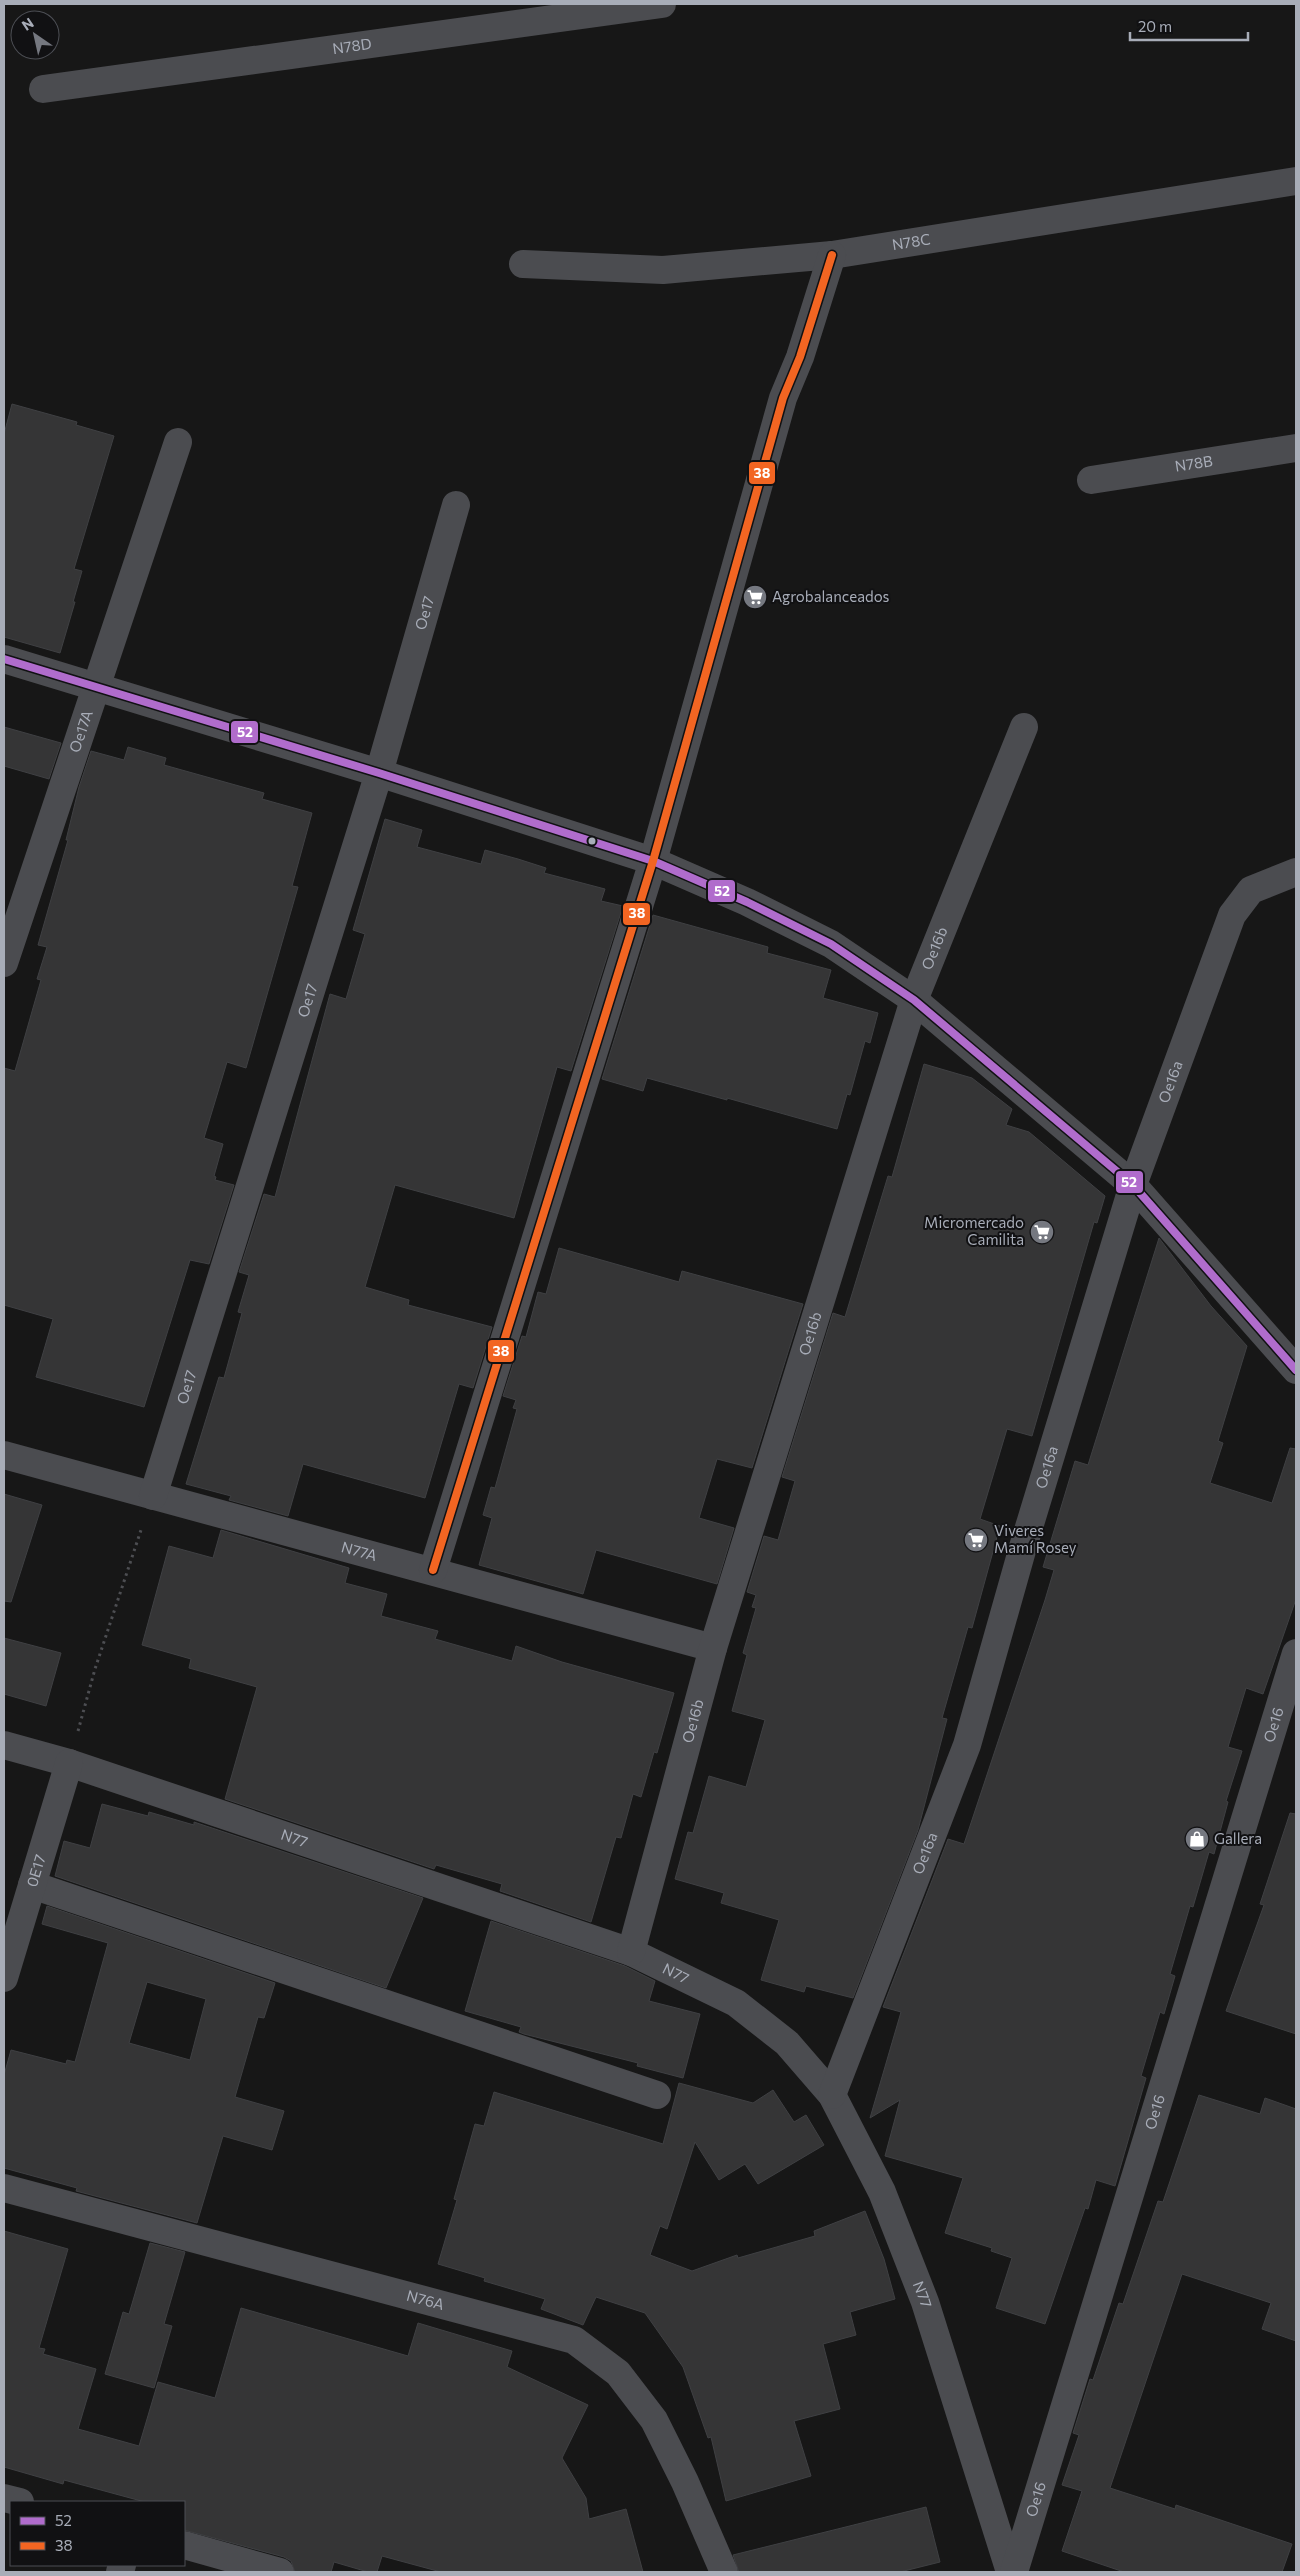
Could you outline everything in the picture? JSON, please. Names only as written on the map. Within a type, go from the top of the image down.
[{"type":"street","name":"N78D","points":[[43,89],[521,14],[662,4]]},
{"type":"street","name":"N78C","points":[[523,264],[663,270],[832,255],[1296,181]]},
{"type":"street","points":[[433,1570],[653,861],[783,398],[800,357],[832,255]]},
{"type":"street","name":"Oe17A","points":[[4,963],[178,442]]},
{"type":"street","name":"N78B","points":[[1092,480],[1296,448]]},
{"type":"street","name":"Oe17","points":[[152,1496],[380,773],[456,505]]},
{"type":"street","points":[[4,660],[380,773],[653,861],[747,902],[831,944],[914,1000],[1133,1185],[1296,1370]]},
{"type":"street","name":"Oe16b","points":[[631,1952],[714,1648],[914,1000],[1024,727]]},
{"type":"street","name":"Oe16a","points":[[832,2095],[967,1745],[1023,1547],[1133,1185],[1232,915],[1251,890],[1296,872]]},
{"type":"street","name":"N77A","points":[[4,1455],[433,1570],[714,1648]]},
{"type":"street","name":"Oe16","points":[[1014,2572],[1296,1652]]},
{"type":"street","name":"N77","points":[[4,1745],[69,1763],[631,1952],[736,2003],[787,2043],[832,2095],[882,2192],[926,2302],[1010,2572]]},
{"type":"street","name":"0E17","points":[[4,1978],[69,1763]]},
{"type":"street","points":[[32,1885],[657,2095]]},
{"type":"street","name":"N76A","points":[[4,2188],[574,2340],[618,2373],[654,2420],[686,2482],[723,2571]]},
{"type":"street","points":[[185,2545],[280,2572]]},
{"type":"path","points":[[69,1763],[95,1669],[152,1496]]},
{"type":"building","points":[[12,404],[77,422],[76,425],[114,436],[74,569],[82,571],[60,653],[4,637],[4,434]]},
{"type":"building","points":[[4,727],[61,743],[49,779],[4,766]]},
{"type":"building","points":[[128,747],[166,758],[164,765],[264,793],[262,799],[312,813],[292,886],[298,887],[246,1068],[227,1062],[204,1138],[223,1144],[214,1176],[216,1177],[215,1180],[234,1185],[209,1264],[190,1260],[144,1407],[36,1377],[53,1319],[4,1305],[4,1068],[15,1071],[41,980],[37,979],[47,947],[38,945],[68,840],[66,840],[79,787],[91,751],[124,760]]},
{"type":"building","points":[[385,819],[422,830],[417,847],[481,864],[485,850],[518,859],[546,868],[544,873],[605,889],[601,901],[623,906],[571,1071],[557,1067],[514,1218],[395,1185],[365,1287],[409,1300],[408,1305],[492,1327],[473,1388],[459,1384],[425,1498],[303,1464],[288,1516],[229,1500],[231,1496],[186,1484],[219,1377],[224,1378],[242,1313],[238,1312],[249,1275],[239,1272],[264,1194],[275,1197],[330,994],[346,999],[365,934],[353,930]]},
{"type":"building","points":[[653,915],[768,947],[767,953],[831,970],[823,998],[878,1013],[870,1043],[865,1041],[850,1095],[847,1094],[837,1129],[647,1078],[643,1091],[602,1079]]},
{"type":"building","points":[[924,1064],[972,1078],[1012,1109],[1006,1125],[1029,1132],[1105,1196],[1097,1223],[1094,1222],[1032,1436],[1007,1429],[980,1519],[1000,1526],[972,1628],[968,1627],[942,1718],[947,1719],[918,1830],[853,1998],[806,1986],[804,1992],[761,1980],[779,1920],[721,1903],[724,1893],[675,1879],[688,1832],[693,1833],[709,1776],[746,1787],[765,1720],[732,1711],[747,1655],[743,1653],[756,1608],[752,1607],[756,1595],[747,1592],[764,1536],[778,1540],[795,1481],[782,1477],[833,1313],[845,1317],[888,1176],[892,1177]]},
{"type":"building","points":[[1159,1238],[1211,1306],[1247,1346],[1218,1441],[1223,1443],[1210,1483],[1272,1503],[1290,1448],[1296,1449],[1296,1599],[1263,1694],[1246,1688],[1228,1747],[1242,1751],[1226,1801],[1228,1802],[1214,1854],[1209,1852],[1193,1907],[1190,1906],[1170,1974],[1175,1976],[1164,2014],[1160,2012],[1141,2076],[1146,2078],[1115,2186],[1096,2180],[1088,2209],[1085,2208],[1045,2324],[996,2308],[1012,2258],[991,2251],[992,2248],[945,2233],[963,2178],[885,2156],[900,2100],[870,2118],[901,2012],[883,2007],[948,1839],[964,1844],[1054,1570],[1043,1567],[1075,1461],[1088,1465]]},
{"type":"building","points":[[559,1248],[679,1282],[682,1271],[803,1304],[752,1468],[717,1459],[699,1518],[734,1528],[717,1584],[596,1550],[583,1594],[479,1565],[492,1518],[483,1515],[491,1487],[495,1488],[517,1409],[513,1408],[516,1400],[503,1396],[522,1336],[526,1337],[538,1292],[546,1294]]},
{"type":"building","points":[[4,1494],[42,1505],[11,1602],[4,1601]]},
{"type":"building","points":[[221,1530],[349,1568],[345,1583],[387,1594],[381,1616],[438,1631],[435,1639],[512,1661],[516,1646],[562,1662],[674,1693],[657,1753],[654,1752],[641,1797],[633,1794],[621,1838],[616,1837],[591,1922],[500,1891],[502,1884],[436,1865],[434,1869],[225,1799],[257,1687],[189,1668],[191,1659],[142,1645],[169,1546],[213,1558]]},
{"type":"building","points":[[4,1638],[61,1653],[46,1706],[4,1694]]},
{"type":"building","points":[[102,1804],[148,1816],[149,1812],[194,1825],[194,1822],[423,1898],[386,1988],[55,1876],[64,1841],[90,1848]]},
{"type":"building","points":[[1290,1813],[1296,1814],[1296,2034],[1226,2011],[1264,1905],[1260,1904]]},
{"type":"building","points":[[47,1906],[275,1983],[264,2018],[258,2017],[235,2097],[284,2111],[272,2150],[223,2136],[197,2223],[76,2191],[77,2188],[4,2168],[4,2075],[11,2050],[66,2064],[67,2060],[75,2062],[108,1943],[42,1924]],"holes":[[[147,1982],[206,1999],[190,2060],[129,2043]]]},
{"type":"building","points":[[491,1921],[625,1966],[655,1981],[649,2001],[700,2014],[683,2078],[637,2066],[638,2063],[524,2034],[519,2032],[521,2027],[465,2011]]},
{"type":"building","points":[[679,2083],[753,2103],[773,2090],[794,2122],[806,2115],[824,2145],[758,2184],[745,2164],[719,2180],[695,2142],[667,2229],[660,2226],[650,2255],[692,2271],[737,2255],[738,2258],[815,2236],[814,2231],[865,2211],[884,2259],[895,2299],[850,2312],[856,2335],[823,2344],[840,2409],[794,2421],[811,2476],[726,2501],[711,2437],[708,2438],[683,2367],[645,2313],[596,2297],[583,2325],[541,2309],[545,2299],[484,2281],[485,2278],[438,2264],[457,2200],[454,2199],[475,2124],[484,2126],[494,2092],[663,2144]]},
{"type":"building","points":[[1199,2095],[1260,2114],[1265,2098],[1296,2109],[1296,2341],[1262,2329],[1271,2303],[1182,2274],[1110,2488],[1175,2509],[1176,2505],[1292,2544],[1282,2572],[1124,2572],[1062,2551],[1082,2491],[1062,2485],[1079,2435],[1073,2433],[1090,2379],[1093,2380],[1119,2303],[1123,2304],[1158,2201],[1163,2202]]},
{"type":"building","points":[[4,2231],[68,2249],[39,2348],[45,2349],[43,2354],[96,2369],[78,2429],[139,2446],[158,2382],[215,2398],[241,2308],[408,2356],[418,2323],[512,2351],[507,2367],[588,2405],[562,2458],[586,2498],[589,2519],[626,2509],[643,2572],[441,2572],[382,2556],[377,2572],[368,2572],[334,2562],[331,2572],[295,2572],[291,2561],[284,2557],[185,2530],[185,2501],[141,2501],[64,2480],[63,2484],[4,2467]]},
{"type":"building","points":[[150,2243],[185,2252],[164,2324],[172,2326],[154,2388],[105,2374],[123,2312],[129,2314]]},
{"type":"building","points":[[926,2507],[940,2562],[900,2572],[739,2572],[733,2555]]},
{"type":"transit line","name":"38","points":[[433,1570],[653,861],[783,398],[800,357],[832,255]]},
{"type":"transit line","name":"52","points":[[4,659],[379,773],[653,861],[747,902],[831,944],[914,1000],[1133,1185],[1296,1370]]},
{"type":"place","name":"Agrobalanceados","points":[[755,597]]},
{"type":"place","name":"Micromercado Camilita","points":[[1042,1232]]},
{"type":"place","name":"Viveres Mamí Rosey","points":[[976,1540]]},
{"type":"place","name":"Gallera","points":[[1197,1839]]}]
